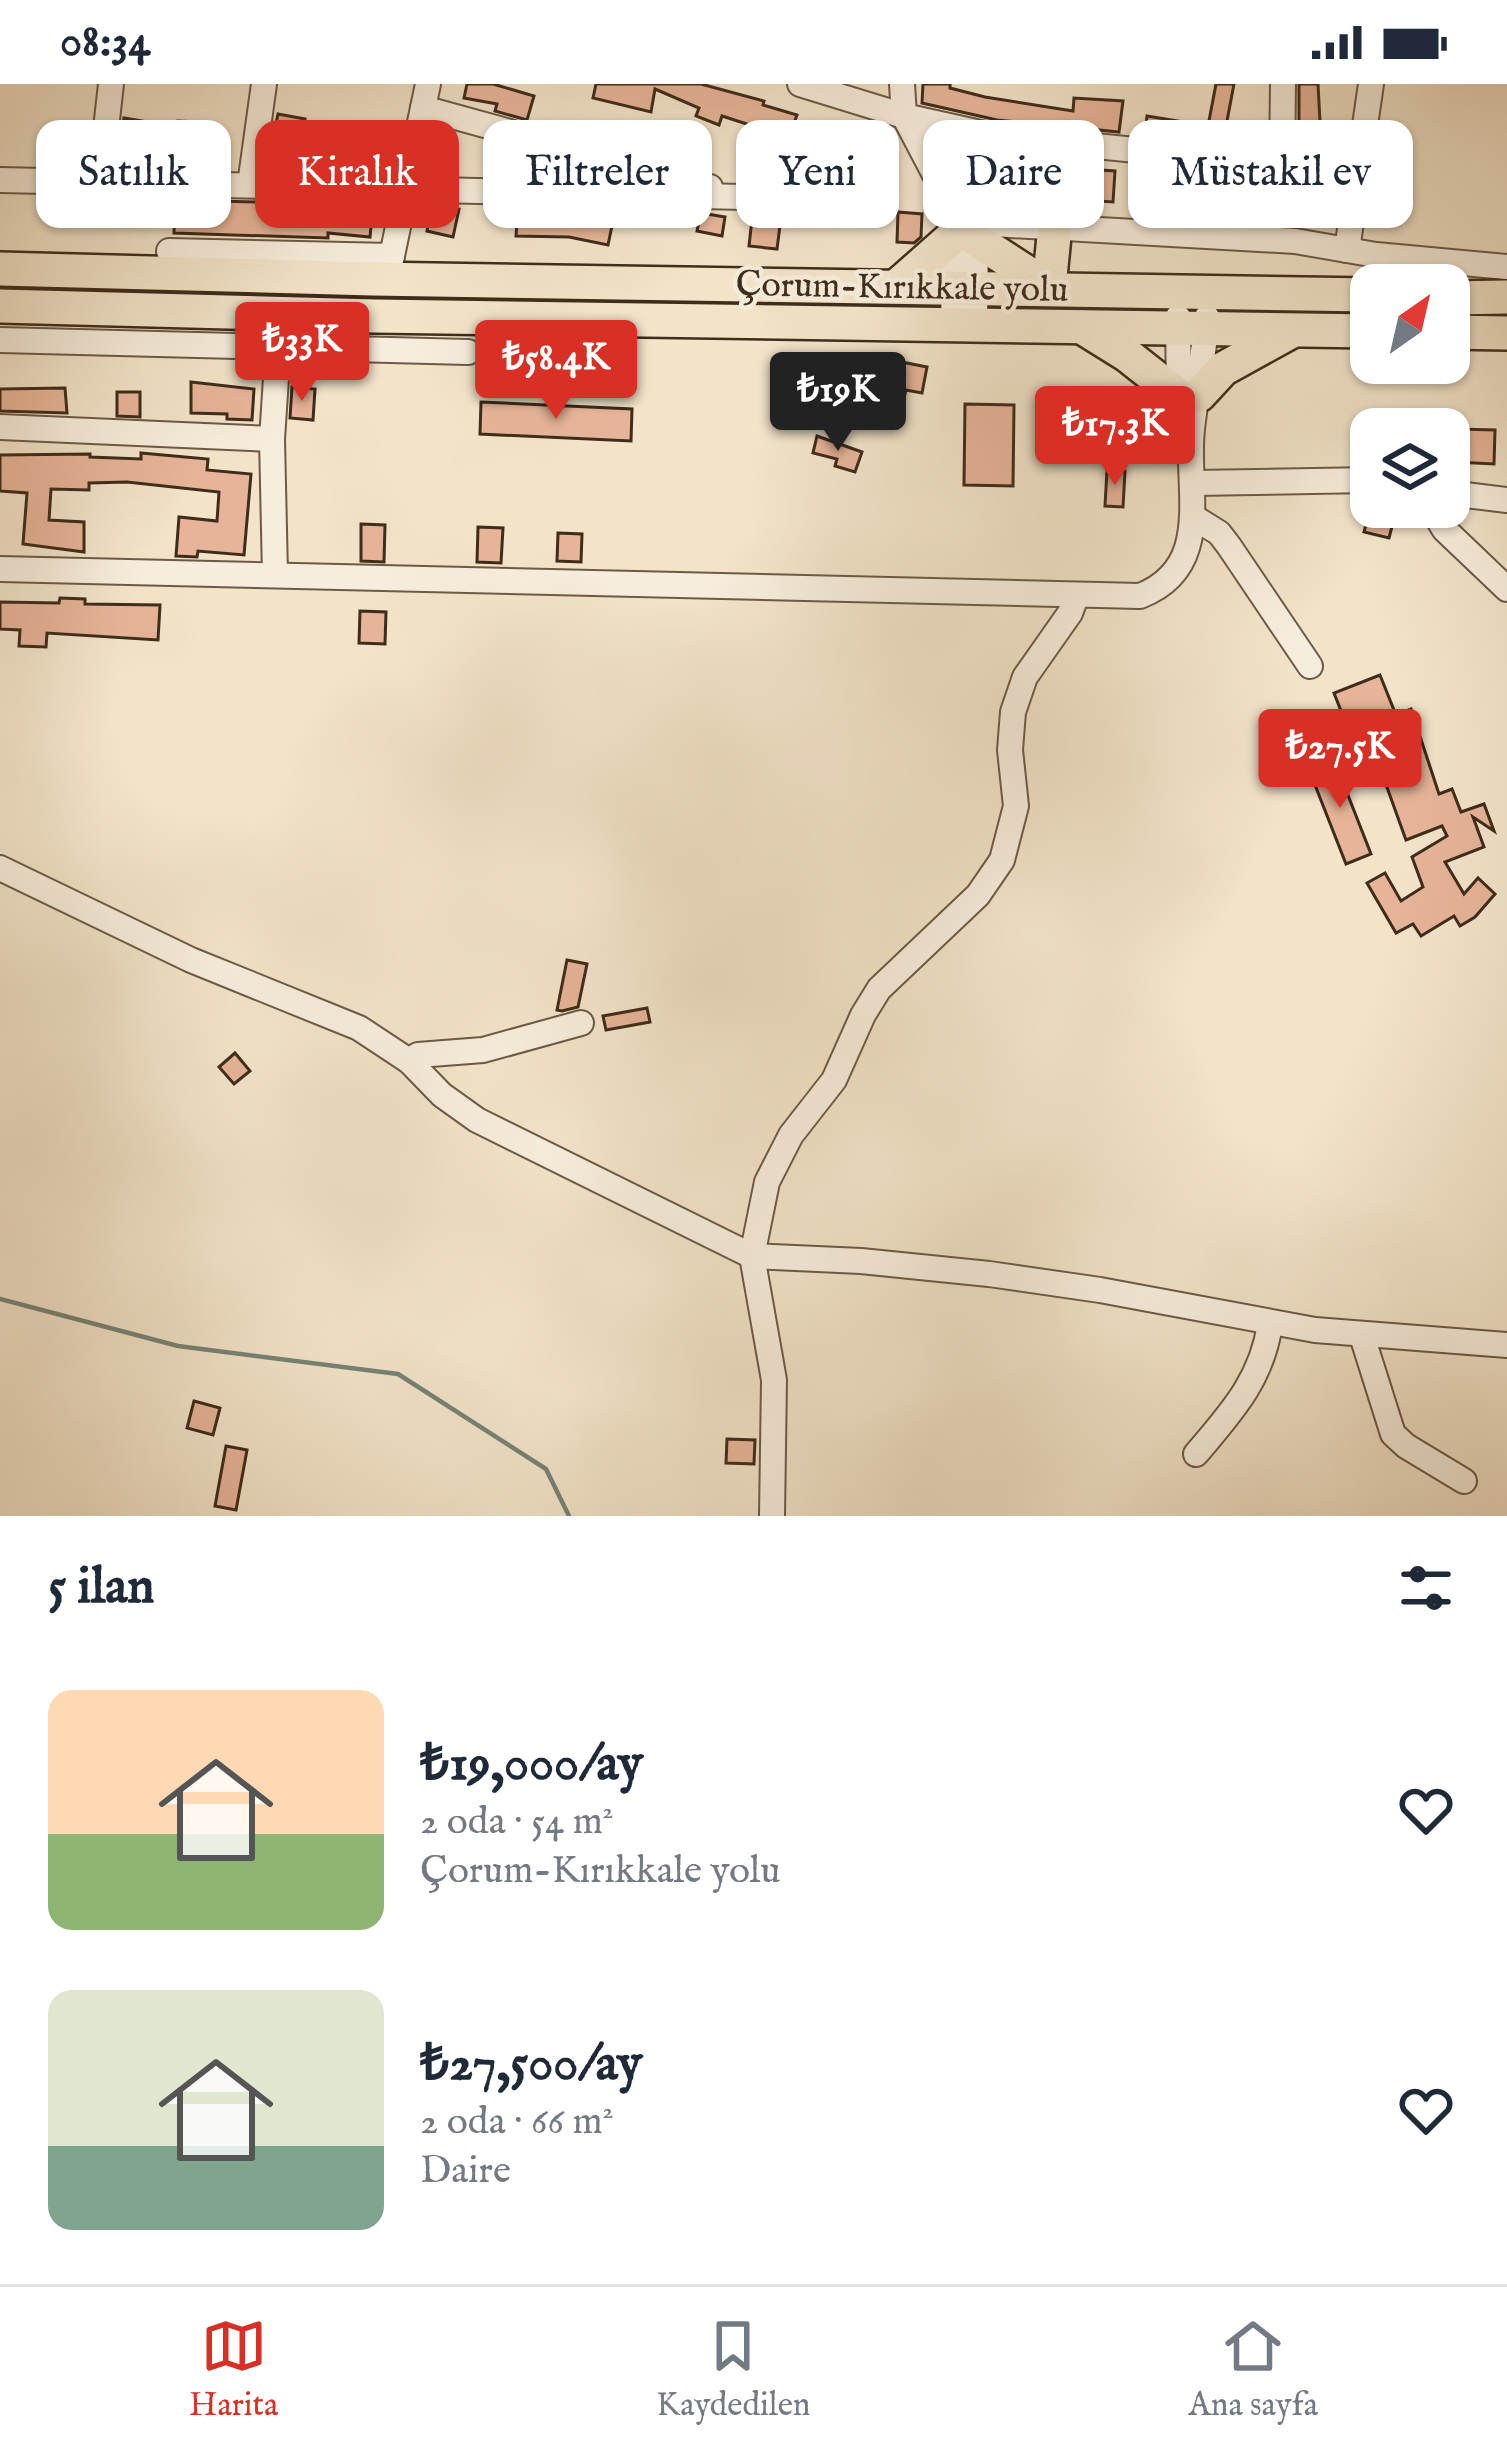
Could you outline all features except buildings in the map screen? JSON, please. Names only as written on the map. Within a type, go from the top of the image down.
[{"type":"highway","points":[[897,286],[964,228]]},
{"type":"highway","points":[[966,228],[1048,287]]},
{"type":"highway","points":[[1048,287],[1054,228]]},
{"type":"highway","name":"Çorum-Kırıkkale yolu","points":[[0,269],[389,268],[964,288],[1350,294]]},
{"type":"highway","name":"Çorum-Kırıkkale yolu","points":[[0,306],[1350,331]]},
{"type":"highway","points":[[1081,326],[1189,396],[1223,369],[1294,330]]},
{"type":"highway","points":[[1470,332],[1507,333]]},
{"type":"street","points":[[107,120],[111,84]]},
{"type":"street","points":[[250,185],[264,84]]},
{"type":"street","points":[[800,84],[904,116],[994,136],[1128,149]]},
{"type":"street","points":[[902,84],[904,116],[923,151]]},
{"type":"street","points":[[1283,84],[1283,120]]},
{"type":"street","points":[[1366,120],[1371,84]]},
{"type":"street","points":[[426,96],[744,197],[459,190]]},
{"type":"street","points":[[0,181],[36,181]]},
{"type":"street","points":[[231,185],[255,185]]},
{"type":"street","points":[[169,251],[389,268],[398,228]]},
{"type":"street","points":[[964,325],[965,228]]},
{"type":"street","points":[[1086,228],[1295,241],[1507,267]]},
{"type":"street","points":[[1347,250],[1350,228]]},
{"type":"street","points":[[0,568],[1128,598],[1162,585],[1181,559],[1195,518],[1189,396],[1194,290]]},
{"type":"street","points":[[0,340],[467,352]]},
{"type":"street","points":[[275,575],[272,439],[278,348]]},
{"type":"street","points":[[0,427],[272,439]]},
{"type":"street","points":[[1193,483],[1350,480]]},
{"type":"street","points":[[1470,496],[1507,500]]},
{"type":"street","points":[[1195,518],[1219,533],[1310,666]]},
{"type":"street","points":[[1443,528],[1507,589]]},
{"type":"street","points":[[772,1516],[774,1380],[752,1256],[762,1196],[791,1135],[834,1080],[870,1001],[888,978],[978,895],[1002,860],[1016,806],[1010,750],[1012,712],[1025,677],[1076,597]]},
{"type":"street","points":[[0,868],[208,968],[340,1018],[409,1060],[442,1095],[477,1120],[752,1256],[989,1274],[1362,1336],[1507,1345]]},
{"type":"street","points":[[409,1060],[418,1055],[483,1051],[581,1023]]},
{"type":"street","points":[[1196,1454],[1246,1394],[1262,1362],[1270,1323]]},
{"type":"street","points":[[1362,1336],[1390,1429],[1406,1446],[1464,1481]]},
{"type":"waterway","points":[[0,1299],[178,1346],[398,1374],[546,1469],[569,1516]]}]
